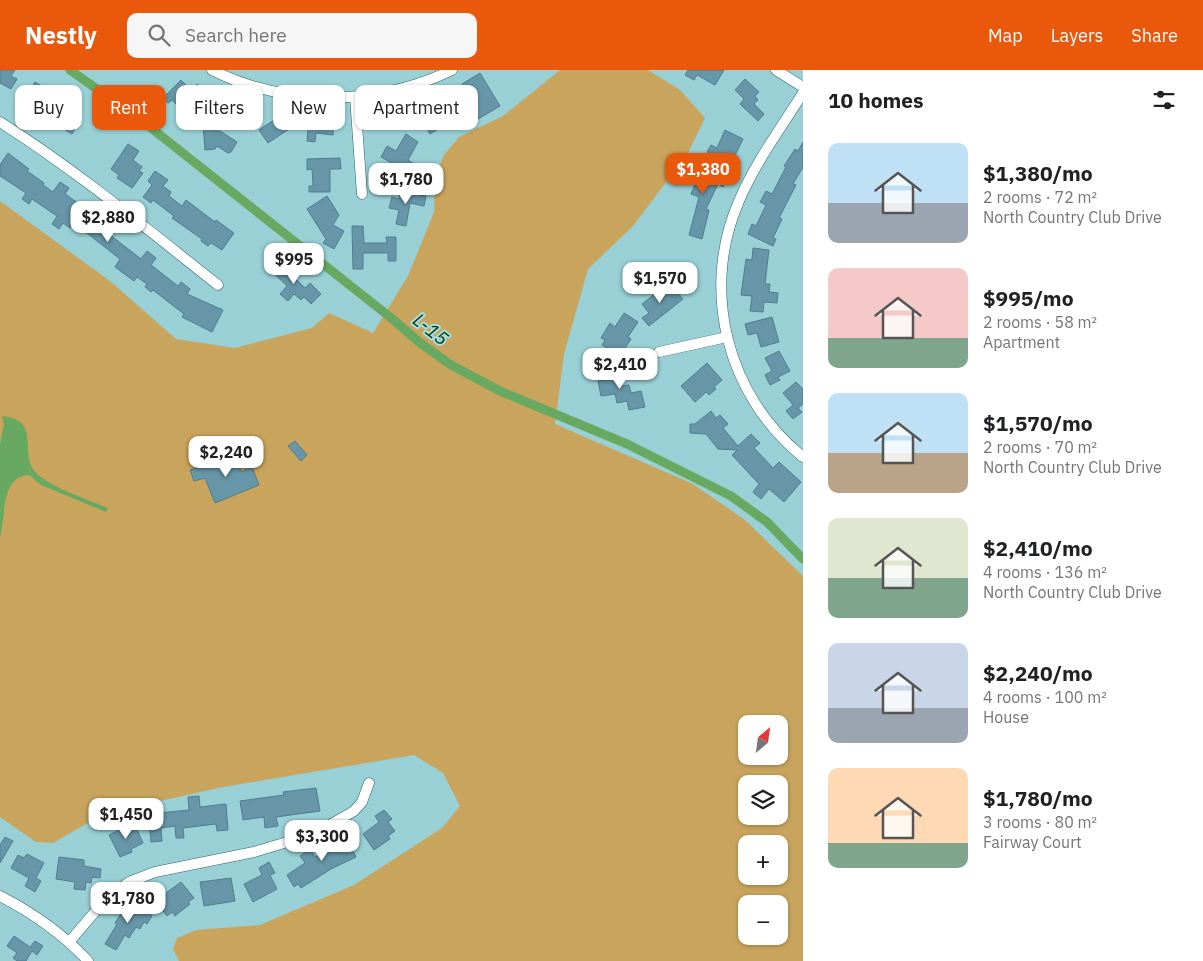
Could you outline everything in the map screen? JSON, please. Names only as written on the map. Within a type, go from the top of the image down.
[{"type":"street","points":[[212,70],[239,82],[276,92],[299,96],[355,96]]},
{"type":"street","points":[[414,85],[452,70]]},
{"type":"street","points":[[776,70],[803,86]]},
{"type":"street","points":[[803,93],[750,179],[734,214],[727,236],[721,296],[727,337],[734,361],[753,400],[770,425],[803,457]]},
{"type":"street","points":[[0,122],[102,194],[218,285]]},
{"type":"street","points":[[357,130],[362,194]]},
{"type":"street","points":[[659,352],[727,337]]},
{"type":"street","points":[[69,942],[106,899],[129,882],[155,872],[254,852],[323,829],[354,810],[362,802],[369,783]]},
{"type":"street","points":[[0,896],[29,912],[69,942],[88,961]]},
{"type":"shaded area","points":[[560,70],[648,70],[680,90],[705,118],[688,153],[633,226],[588,269],[564,354],[555,424],[693,484],[745,520],[803,576],[803,961],[179,961],[173,949],[177,938],[196,930],[260,925],[354,885],[442,828],[460,806],[443,773],[414,755],[223,787],[105,813],[53,843],[36,842],[0,817],[0,452],[3,441],[0,439],[0,201],[110,281],[176,339],[235,348],[312,328],[329,313],[373,333],[408,276],[434,212],[435,177],[444,155],[459,137],[478,130],[478,128],[503,116]]},
{"type":"shaded area","points":[[2,416],[14,419],[21,423],[25,429],[30,461],[38,475],[67,492],[108,508],[106,512],[41,485],[29,475],[20,477],[13,482],[6,499],[0,537],[0,443],[4,425]]},
{"type":"building","points":[[0,70],[15,70],[11,76],[17,79],[11,89],[0,83]]},
{"type":"building","points":[[688,70],[724,70],[715,85],[697,75],[694,80],[685,75]]},
{"type":"building","points":[[480,73],[500,106],[478,119],[478,85],[462,84]]},
{"type":"building","points":[[745,79],[759,92],[755,96],[758,100],[754,104],[764,114],[758,121],[740,104],[744,99],[735,90]]},
{"type":"building","points":[[181,80],[186,85],[176,85]]},
{"type":"building","points":[[176,85],[176,104],[172,100],[168,103],[166,95]]},
{"type":"building","points":[[273,121],[273,130],[288,130],[268,143],[259,130],[263,130],[263,127]]},
{"type":"building","points":[[65,130],[74,130],[72,134]]},
{"type":"building","points":[[203,130],[220,131],[237,142],[231,152],[228,153],[217,146],[215,149],[205,150]]},
{"type":"building","points":[[308,130],[333,130],[333,135],[316,133],[315,142],[307,141]]},
{"type":"building","points":[[428,130],[437,130],[430,134]]},
{"type":"building","points":[[725,130],[743,139],[731,164],[707,152],[711,145],[717,148]]},
{"type":"building","points":[[406,134],[418,142],[408,160],[416,165],[411,174],[381,157],[387,146],[396,151]]},
{"type":"building","points":[[803,142],[803,167],[793,184],[796,185],[779,218],[782,219],[773,238],[776,239],[773,246],[748,234],[752,224],[756,226],[766,205],[760,202],[766,191],[772,194],[786,167],[784,166],[795,149],[798,151]]},
{"type":"building","points":[[128,144],[139,151],[133,160],[142,167],[139,171],[143,173],[132,188],[117,178],[119,175],[111,169]]},
{"type":"building","points":[[8,153],[29,169],[27,171],[53,192],[60,182],[69,188],[65,194],[100,218],[102,215],[112,222],[105,231],[141,259],[147,251],[156,258],[151,265],[178,286],[181,282],[190,289],[187,294],[223,310],[212,332],[182,317],[184,314],[153,290],[151,292],[145,287],[147,284],[137,277],[134,281],[115,267],[120,259],[83,230],[82,232],[72,225],[70,228],[63,223],[59,229],[52,224],[57,216],[32,199],[29,204],[22,199],[26,193],[0,176],[0,165]]},
{"type":"building","points":[[340,158],[341,169],[330,169],[330,192],[309,192],[309,186],[313,186],[312,169],[307,170],[307,159]]},
{"type":"building","points":[[694,162],[728,177],[723,187],[718,184],[706,209],[709,210],[702,239],[689,235],[699,197],[691,194],[696,182],[687,178]]},
{"type":"building","points":[[155,171],[168,180],[163,186],[171,192],[169,196],[182,206],[186,200],[215,222],[216,220],[234,233],[222,250],[211,243],[208,246],[201,241],[202,239],[172,218],[174,216],[153,200],[151,203],[143,197],[152,185],[148,181]]},
{"type":"building","points":[[400,191],[426,196],[424,206],[410,203],[406,226],[396,224],[399,210],[389,208],[392,197],[399,199]]},
{"type":"building","points":[[327,196],[339,215],[333,225],[344,231],[334,249],[323,243],[326,239],[307,209]]},
{"type":"building","points":[[352,226],[363,226],[364,243],[387,243],[386,237],[396,237],[396,261],[388,261],[388,253],[363,253],[363,269],[353,269]]},
{"type":"building","points":[[753,248],[769,250],[765,284],[770,284],[769,292],[778,293],[777,303],[764,302],[763,312],[750,311],[752,296],[741,295],[746,259],[752,260]]},
{"type":"building","points":[[276,260],[305,288],[310,283],[321,294],[311,304],[304,297],[301,300],[294,294],[288,301],[280,294],[287,286],[268,268]]},
{"type":"building","points":[[666,285],[673,294],[676,291],[683,299],[649,326],[642,318],[649,313],[642,304]]},
{"type":"building","points":[[624,313],[638,322],[628,337],[631,339],[620,356],[602,345],[605,340],[601,338],[610,323],[615,327]]},
{"type":"building","points":[[772,317],[779,342],[761,347],[757,333],[748,335],[745,324]]},
{"type":"building","points":[[779,351],[790,371],[778,377],[780,380],[770,385],[765,375],[772,371],[765,358]]},
{"type":"building","points":[[707,363],[722,380],[709,395],[706,392],[695,402],[681,386]]},
{"type":"building","points":[[617,367],[621,386],[629,385],[631,393],[641,391],[645,407],[629,410],[627,401],[617,403],[615,394],[601,396],[598,381],[608,379],[606,369]]},
{"type":"building","points":[[796,382],[803,389],[803,404],[798,408],[802,412],[793,419],[786,411],[793,405],[783,393]]},
{"type":"building","points":[[711,411],[716,418],[720,415],[728,424],[723,428],[738,446],[751,434],[760,443],[754,448],[773,468],[779,462],[801,482],[784,502],[769,489],[761,499],[753,492],[759,484],[732,455],[737,450],[718,449],[706,434],[690,433],[690,424],[695,424]]},
{"type":"building","points":[[295,441],[307,455],[301,461],[288,446]]},
{"type":"building","points":[[235,455],[241,472],[252,467],[259,485],[215,503],[205,478],[194,481],[190,470]]},
{"type":"building","points":[[316,788],[320,811],[276,817],[278,826],[265,828],[264,817],[243,820],[240,801],[284,795],[283,792]]},
{"type":"building","points":[[199,796],[200,807],[226,804],[228,830],[217,831],[216,824],[183,828],[184,838],[176,838],[175,826],[161,828],[162,841],[151,842],[148,814],[189,810],[188,797]]},
{"type":"building","points":[[384,810],[392,819],[388,822],[395,831],[388,836],[390,839],[374,850],[363,834],[379,822],[375,816]]},
{"type":"building","points":[[134,823],[143,843],[131,849],[132,852],[120,857],[109,835]]},
{"type":"building","points":[[348,832],[355,845],[351,847],[356,857],[331,869],[301,888],[298,884],[294,887],[287,875],[305,863],[300,856],[310,849],[315,857],[342,843],[339,836]]},
{"type":"building","points":[[5,837],[13,841],[0,863],[0,845]]},
{"type":"building","points":[[27,854],[44,863],[36,878],[41,881],[35,892],[25,886],[29,878],[11,868],[18,855],[24,858]]},
{"type":"building","points":[[59,857],[84,860],[84,866],[101,869],[100,878],[92,877],[91,883],[86,882],[85,890],[74,889],[75,882],[56,879]]},
{"type":"building","points":[[269,862],[275,873],[270,875],[277,889],[253,902],[244,884],[262,875],[259,868]]},
{"type":"building","points":[[231,878],[235,901],[204,906],[200,882]]},
{"type":"building","points":[[181,882],[194,898],[188,902],[190,904],[175,916],[172,912],[167,916],[155,901]]},
{"type":"building","points":[[129,901],[152,916],[147,924],[144,922],[140,929],[136,927],[129,938],[125,935],[116,950],[105,944],[117,924],[115,923]]},
{"type":"building","points":[[14,936],[30,947],[35,941],[43,946],[37,955],[32,951],[26,961],[17,961],[13,958],[17,953],[7,946]]},
{"type":"waterway","name":"L-15","points":[[70,70],[141,120],[419,342],[451,365],[500,391],[627,444],[731,496],[767,522],[803,559]]}]
